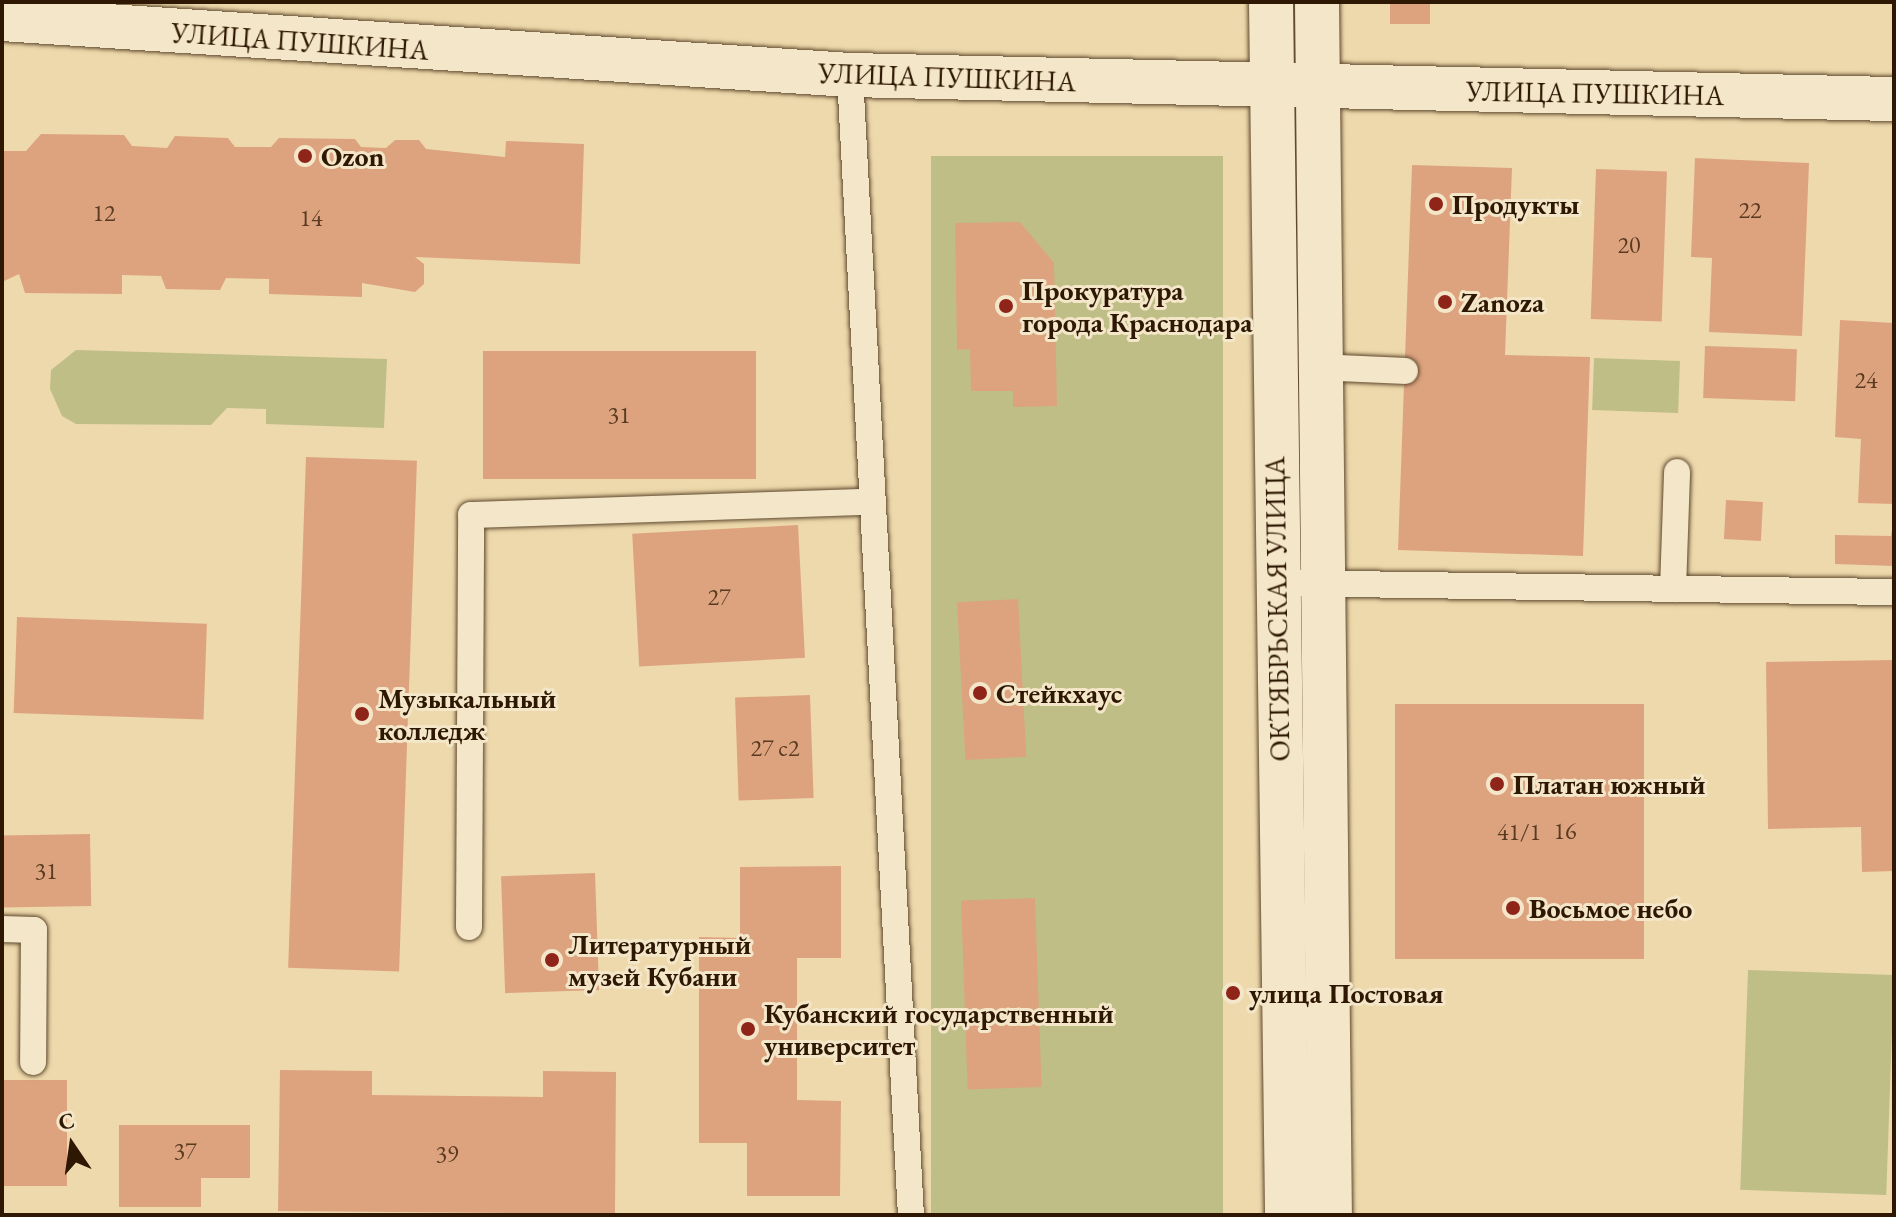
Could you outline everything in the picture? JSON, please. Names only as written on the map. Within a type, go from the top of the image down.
[{"type":"street","name":"ОКТЯБРЬСКАЯ УЛИЦА","points":[[1271,2],[1287,1215]]},
{"type":"street","name":"ОКТЯБРЬСКАЯ УЛИЦА","points":[[1317,2],[1320,583],[1330,1215]]},
{"type":"street","name":"УЛИЦА ПУШКИНА","points":[[2,19],[850,75],[1894,99]]},
{"type":"lane","points":[[850,75],[870,502],[911,1215]]},
{"type":"lane","points":[[1318,367],[1405,371]]},
{"type":"lane","points":[[1673,589],[1677,472]]},
{"type":"lane","points":[[469,927],[471,515],[870,502]]},
{"type":"lane","points":[[1277,583],[1894,592]]},
{"type":"lane","points":[[2,929],[34,930],[33,1062]]},
{"type":"shaded area","points":[[931,156],[1223,156],[1223,1215],[931,1215]]},
{"type":"shaded area","points":[[76,350],[387,359],[384,428],[266,424],[266,409],[227,408],[211,425],[76,424],[62,416],[50,389],[51,370]]},
{"type":"shaded area","points":[[1594,358],[1680,361],[1678,413],[1592,410]]},
{"type":"shaded area","points":[[1748,970],[1894,975],[1886,1195],[1740,1190]]},
{"type":"building","points":[[1390,2],[1430,2],[1430,24],[1390,24]]},
{"type":"building","points":[[41,134],[124,135],[132,146],[167,148],[175,136],[228,138],[235,147],[271,147],[279,138],[355,139],[361,147],[386,148],[395,140],[419,140],[426,149],[505,157],[506,141],[584,144],[580,264],[415,257],[424,264],[424,284],[415,292],[362,283],[362,297],[269,294],[269,279],[226,278],[220,290],[166,289],[161,276],[122,275],[122,294],[25,293],[19,274],[2,282],[2,151],[26,151]]},
{"type":"building","points":[[1695,158],[1809,163],[1802,336],[1709,332],[1712,258],[1691,257]]},
{"type":"building","points":[[1412,165],[1512,168],[1505,355],[1590,357],[1583,556],[1398,550]]},
{"type":"building","points":[[1596,169],[1667,171],[1662,321],[1591,319]]},
{"type":"building","name":"Прокуратура города Краснодара","points":[[1020,222],[1054,263],[1057,406],[1013,407],[1013,391],[971,391],[970,349],[957,350],[955,223]]},
{"type":"building","points":[[1840,320],[1894,323],[1894,504],[1858,503],[1861,439],[1835,437]]},
{"type":"building","points":[[1705,346],[1797,349],[1795,401],[1703,398]]},
{"type":"building","points":[[483,351],[756,351],[756,479],[483,479]]},
{"type":"building","name":"Музыкальный колледж","points":[[306,457],[417,461],[399,972],[288,968]]},
{"type":"building","points":[[1726,500],[1763,502],[1761,541],[1724,539]]},
{"type":"building","points":[[1894,518],[1894,566],[1835,564],[1835,535],[1891,536]]},
{"type":"building","points":[[798,525],[805,658],[639,667],[632,534]]},
{"type":"building","points":[[1018,599],[1026,757],[965,760],[957,602]]},
{"type":"building","points":[[17,617],[207,624],[204,720],[14,713]]},
{"type":"building","points":[[1894,660],[1894,871],[1862,872],[1861,827],[1768,829],[1766,662]]},
{"type":"building","points":[[810,695],[814,798],[739,801],[735,698]]},
{"type":"building","points":[[1395,704],[1644,704],[1644,959],[1395,959]]},
{"type":"building","points":[[90,834],[91,906],[3,908],[2,836]]},
{"type":"building","name":"Кубанский государственный университет","points":[[841,866],[841,958],[797,958],[797,1100],[841,1101],[840,1196],[747,1196],[747,1143],[699,1143],[699,937],[740,938],[740,867]]},
{"type":"building","points":[[595,873],[599,990],[505,993],[501,876]]},
{"type":"building","points":[[1035,898],[1042,1087],[968,1089],[961,901]]},
{"type":"building","points":[[280,1070],[372,1071],[372,1095],[543,1097],[543,1071],[616,1072],[615,1214],[278,1211]]},
{"type":"building","points":[[2,1080],[67,1080],[67,1186],[2,1186]]},
{"type":"building","points":[[119,1125],[250,1125],[250,1178],[201,1178],[201,1207],[119,1207]]},
{"type":"place","name":"Ozon","points":[[305,156]]},
{"type":"place","name":"Продукты","points":[[1436,204]]},
{"type":"place","name":"Zanoza","points":[[1445,302]]},
{"type":"place","name":"Прокуратура города Краснодара","points":[[1006,306]]},
{"type":"place","name":"Стейкхаус","points":[[980,693]]},
{"type":"place","name":"Музыкальный колледж","points":[[362,714]]},
{"type":"place","name":"Платан южный","points":[[1497,784]]},
{"type":"place","name":"Восьмое небо","points":[[1513,908]]},
{"type":"place","name":"Литературный музей Кубани","points":[[552,960]]},
{"type":"place","name":"улица Постовая","points":[[1233,993]]},
{"type":"place","name":"Кубанский государственный университет","points":[[748,1029]]}]
